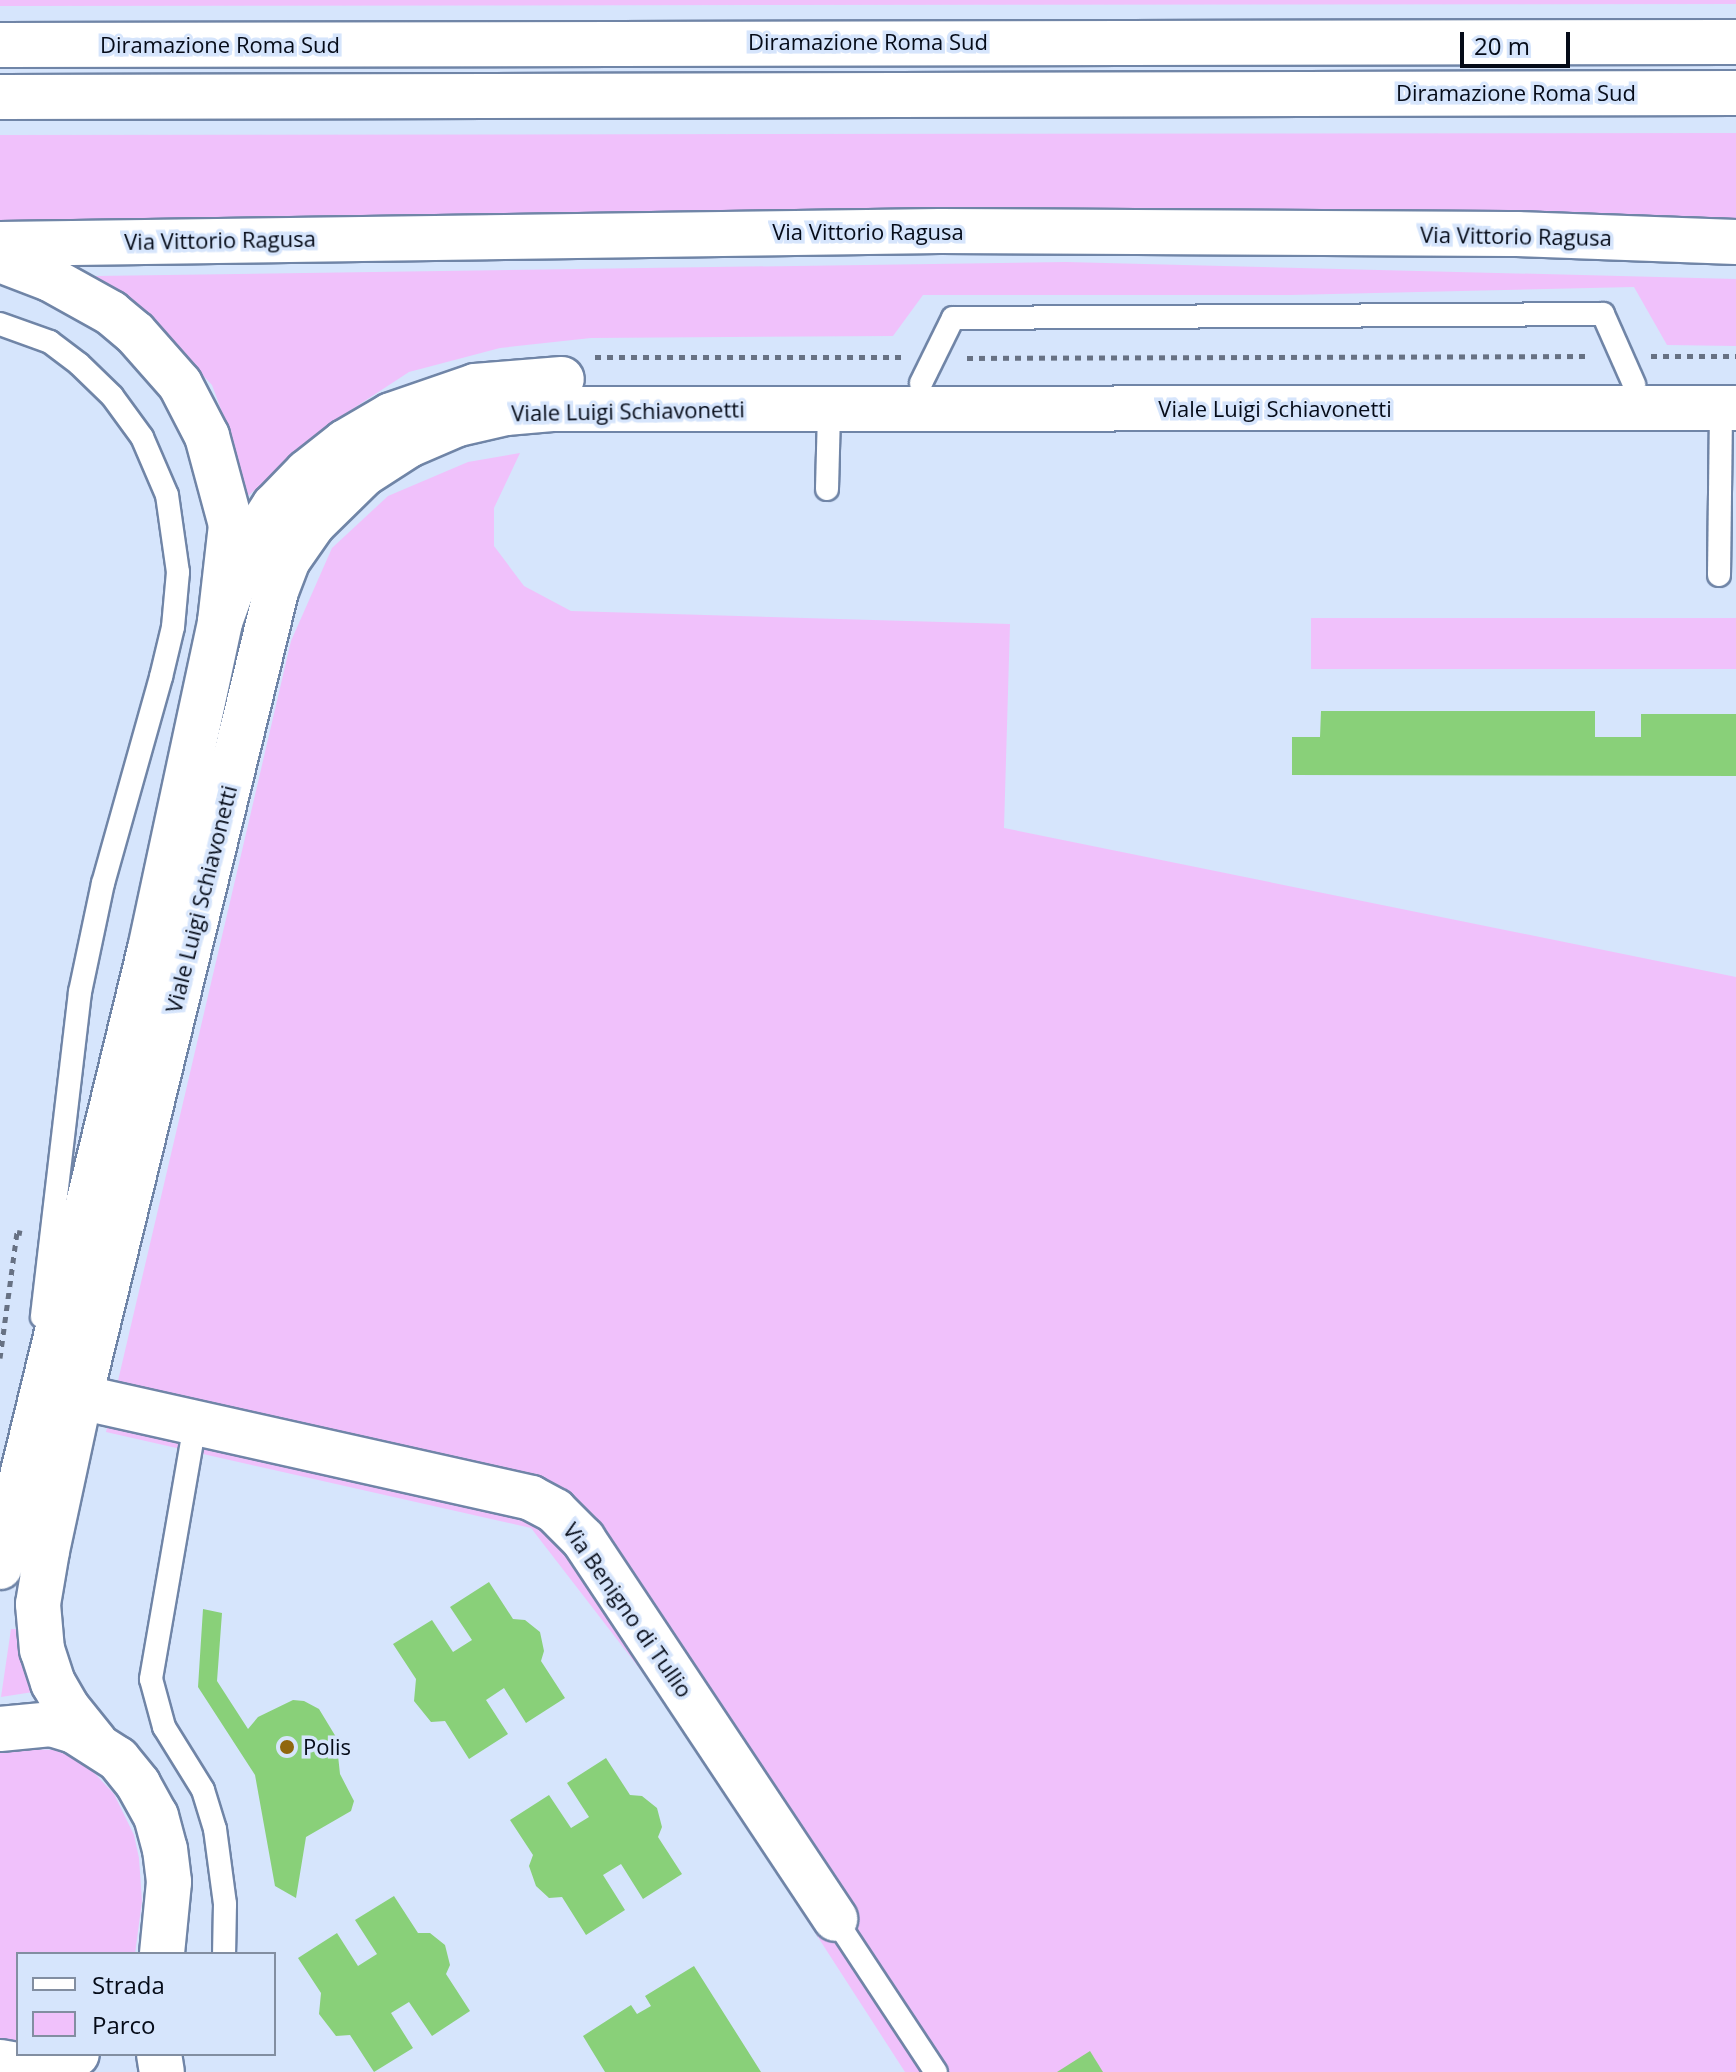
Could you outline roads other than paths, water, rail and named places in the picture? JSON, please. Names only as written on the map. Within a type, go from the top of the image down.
[{"type":"main road","name":"Diramazione Roma Sud","points":[[0,45],[1736,42]]},
{"type":"main road","name":"Diramazione Roma Sud","points":[[0,97],[1736,93]]},
{"type":"main road","name":"Via Vittorio Ragusa","points":[[0,244],[940,231],[1120,235],[1517,234],[1736,242]]},
{"type":"main road","points":[[0,260],[50,279],[111,313],[135,333],[180,384],[201,420],[213,452],[231,525],[220,622]]},
{"type":"main road","name":"Viale Luigi Schiavonetti","points":[[0,1567],[150,949],[220,622],[247,548],[274,506],[297,482],[345,442],[391,415],[437,396],[491,383],[540,379],[921,383],[1643,370],[1731,400]]},
{"type":"main road","name":"Viale Luigi Schiavonetti","points":[[162,1952],[169,1882],[161,1832],[138,1784],[118,1759],[95,1742],[73,1717],[53,1683],[39,1629],[39,1594],[80,1397],[276,591],[288,560],[313,524],[355,482],[387,457],[430,434],[493,415],[552,409],[829,410],[1731,400]]},
{"type":"main road","name":"Via Benigno di Tullio","points":[[80,1397],[531,1498],[566,1519],[583,1539],[674,1673],[835,1919]]},
{"type":"main road","name":"Viale Luigi Schiavonetti","points":[[0,1729],[51,1724],[95,1742]]},
{"type":"main road","points":[[25,2069],[70,2056]]},
{"type":"lane","points":[[921,383],[953,318],[1603,314],[1643,370]]},
{"type":"lane","points":[[0,324],[50,342],[79,364],[112,396],[156,463],[167,495],[178,572],[173,627],[103,883],[80,992],[28,1451]]},
{"type":"lane","points":[[1719,575],[1731,400]]},
{"type":"lane","points":[[827,489],[829,410]]},
{"type":"lane","points":[[195,1424],[151,1679],[158,1711],[203,1790],[215,1829],[225,1904],[224,1952]]},
{"type":"lane","points":[[835,1919],[936,2072]]},
{"type":"place","name":"Polis","points":[[287,1747]]}]
